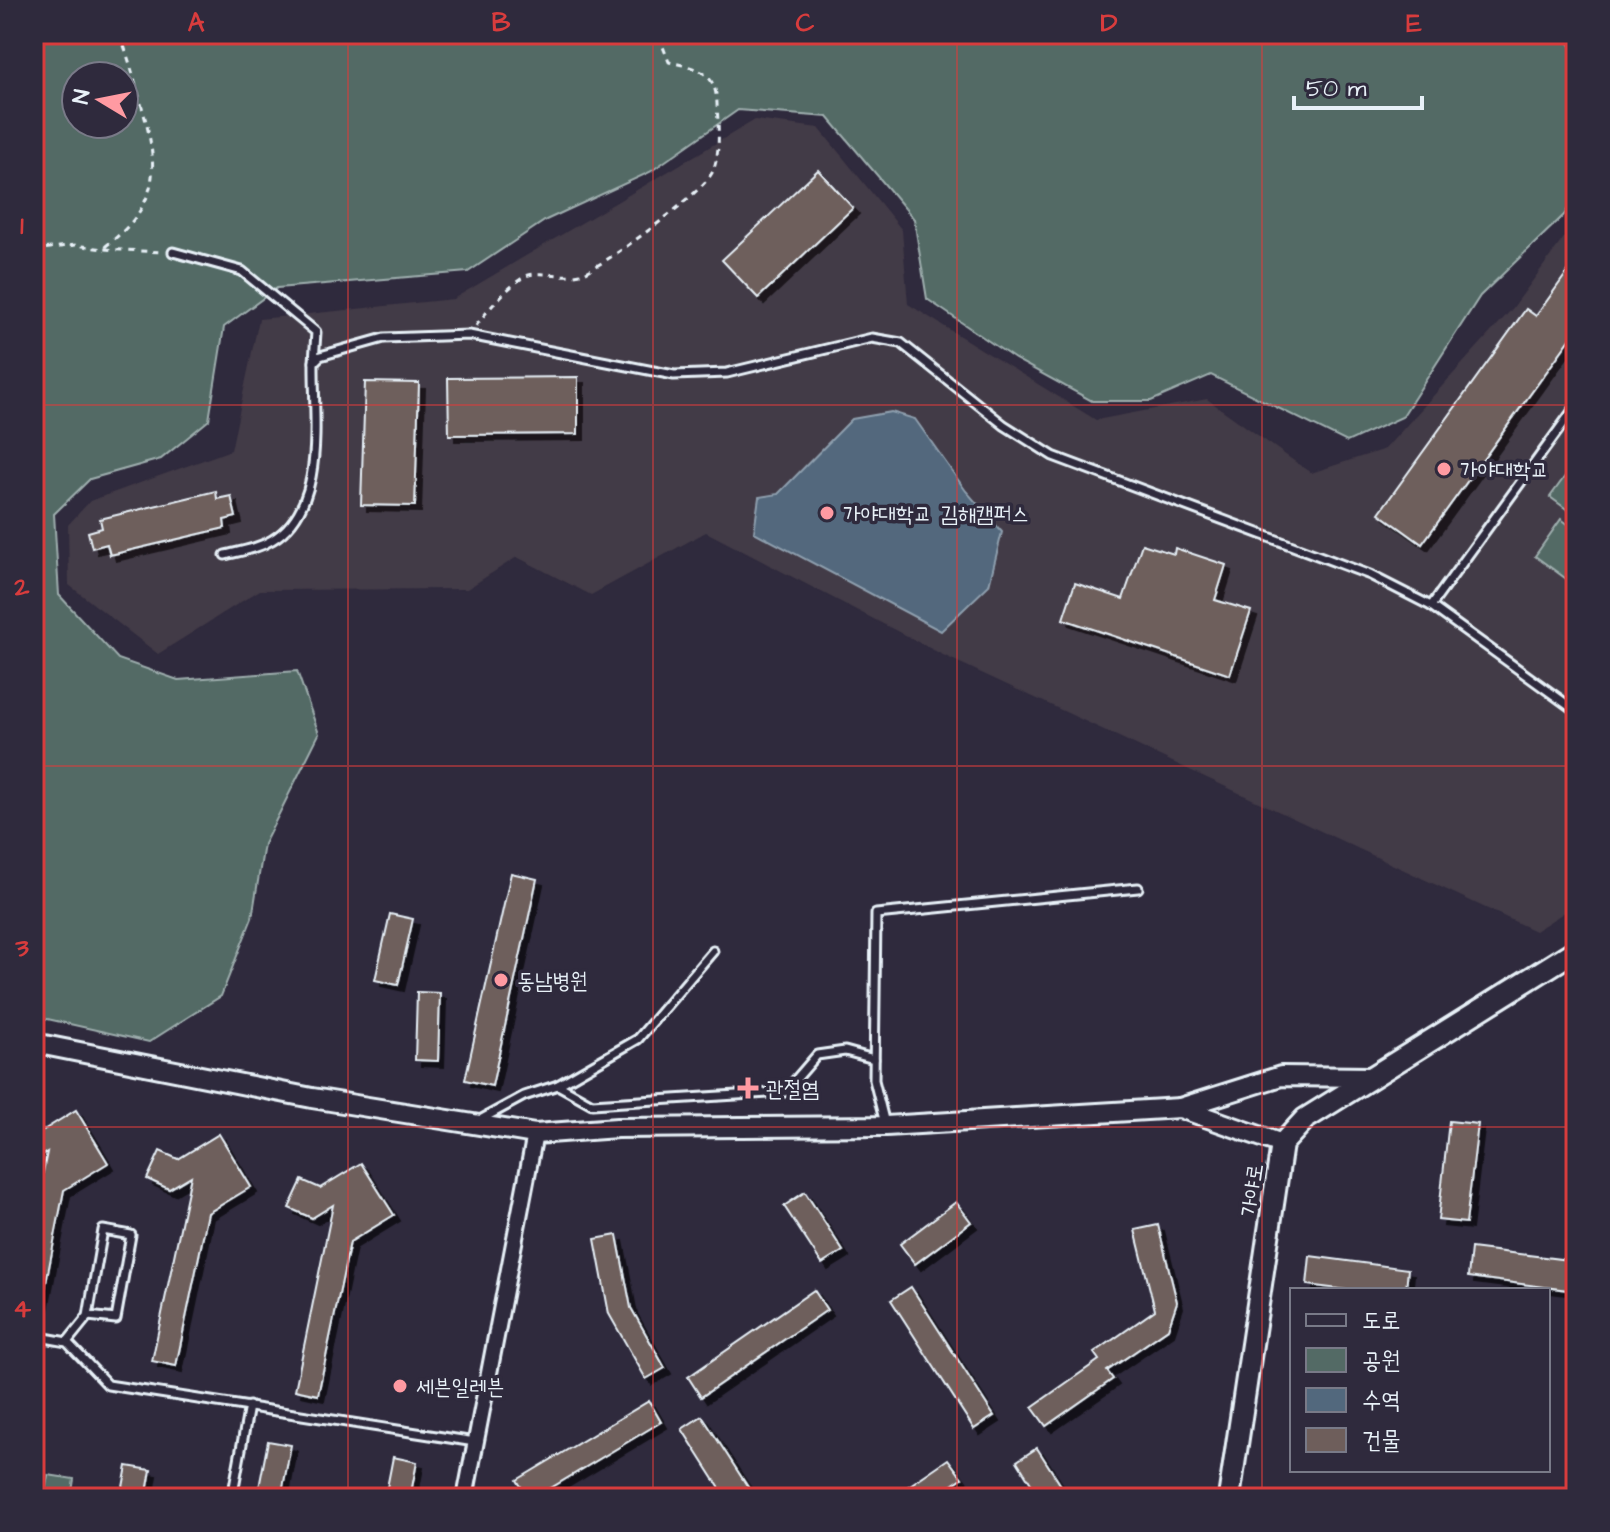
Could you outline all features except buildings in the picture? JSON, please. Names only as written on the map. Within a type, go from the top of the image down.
[{"type":"main road","name":"가야로","points":[[1229,1498],[1282,1144],[1305,1119],[1576,950]]},
{"type":"street","points":[[34,1043],[312,1098],[535,1134],[617,1128],[886,1126],[1180,1108],[1281,1076],[1371,1077]]},
{"type":"street","points":[[1180,1108],[1282,1144]]},
{"type":"street","points":[[465,1498],[535,1134]]},
{"type":"lane","points":[[173,252],[242,271],[316,332],[311,473],[300,510],[274,539],[225,555]]},
{"type":"lane","points":[[314,362],[320,356],[384,338],[469,335],[674,375],[705,377],[872,338],[901,343],[1004,425],[1053,456],[1370,575],[1431,606],[1576,711]]},
{"type":"lane","points":[[1431,606],[1576,406]]},
{"type":"lane","points":[[886,1126],[874,1080],[876,914],[1138,888]]},
{"type":"lane","points":[[472,1124],[524,1096],[558,1085],[638,1039],[713,951]]},
{"type":"lane","points":[[558,1085],[592,1104],[707,1100],[785,1092],[817,1055],[845,1051],[874,1059]]},
{"type":"lane","points":[[67,1342],[88,1316],[103,1230],[131,1235],[116,1319],[88,1316]]},
{"type":"lane","points":[[34,1336],[67,1342],[108,1385],[475,1442]]},
{"type":"lane","points":[[232,1498],[249,1406]]},
{"type":"path","points":[[102,249],[130,227],[154,183],[152,139],[120,34]]},
{"type":"path","points":[[469,335],[487,310],[526,275],[582,274],[691,199],[712,173],[718,151],[717,97],[711,75],[703,70],[669,62],[658,34]]},
{"type":"path","points":[[34,250],[76,245],[173,252]]},
{"type":"shaded area","name":"가야대학교 김해캠퍼스","points":[[755,120],[819,128],[902,230],[908,304],[1096,420],[1207,399],[1311,473],[1385,449],[1512,309],[1576,221],[1576,905],[1535,931],[943,655],[706,532],[591,595],[517,557],[467,589],[260,590],[158,654],[69,585],[68,525],[90,501],[231,450],[259,319],[453,299]]},
{"type":"green space","points":[[34,34],[1563,34],[1576,53],[1576,196],[1564,215],[1480,296],[1402,417],[1347,442],[1211,375],[1151,401],[1092,401],[1015,359],[927,299],[914,219],[828,117],[738,110],[650,172],[546,220],[468,272],[277,288],[224,327],[209,420],[161,459],[90,479],[54,514],[59,595],[118,659],[178,680],[297,671],[319,734],[264,844],[252,918],[221,996],[149,1042],[34,1016]]},
{"type":"green space","points":[[1576,461],[1576,516],[1550,497]]},
{"type":"green space","points":[[1561,519],[1576,530],[1576,586],[1535,556]]},
{"type":"green space","points":[[48,1475],[74,1479],[71,1498],[44,1498]]},
{"type":"water","points":[[891,412],[915,419],[966,491],[1002,532],[989,585],[941,631],[754,532],[759,497],[778,494],[852,419]]},
{"type":"place","name":"가야대학교","points":[[1444,469]]},
{"type":"place","name":"가야대학교 김해캠퍼스","points":[[827,513]]},
{"type":"place","name":"동남병원","points":[[501,980]]},
{"type":"place","name":"관절염","points":[[748,1088]]},
{"type":"place","name":"세븐일레븐","points":[[400,1386]]}]
